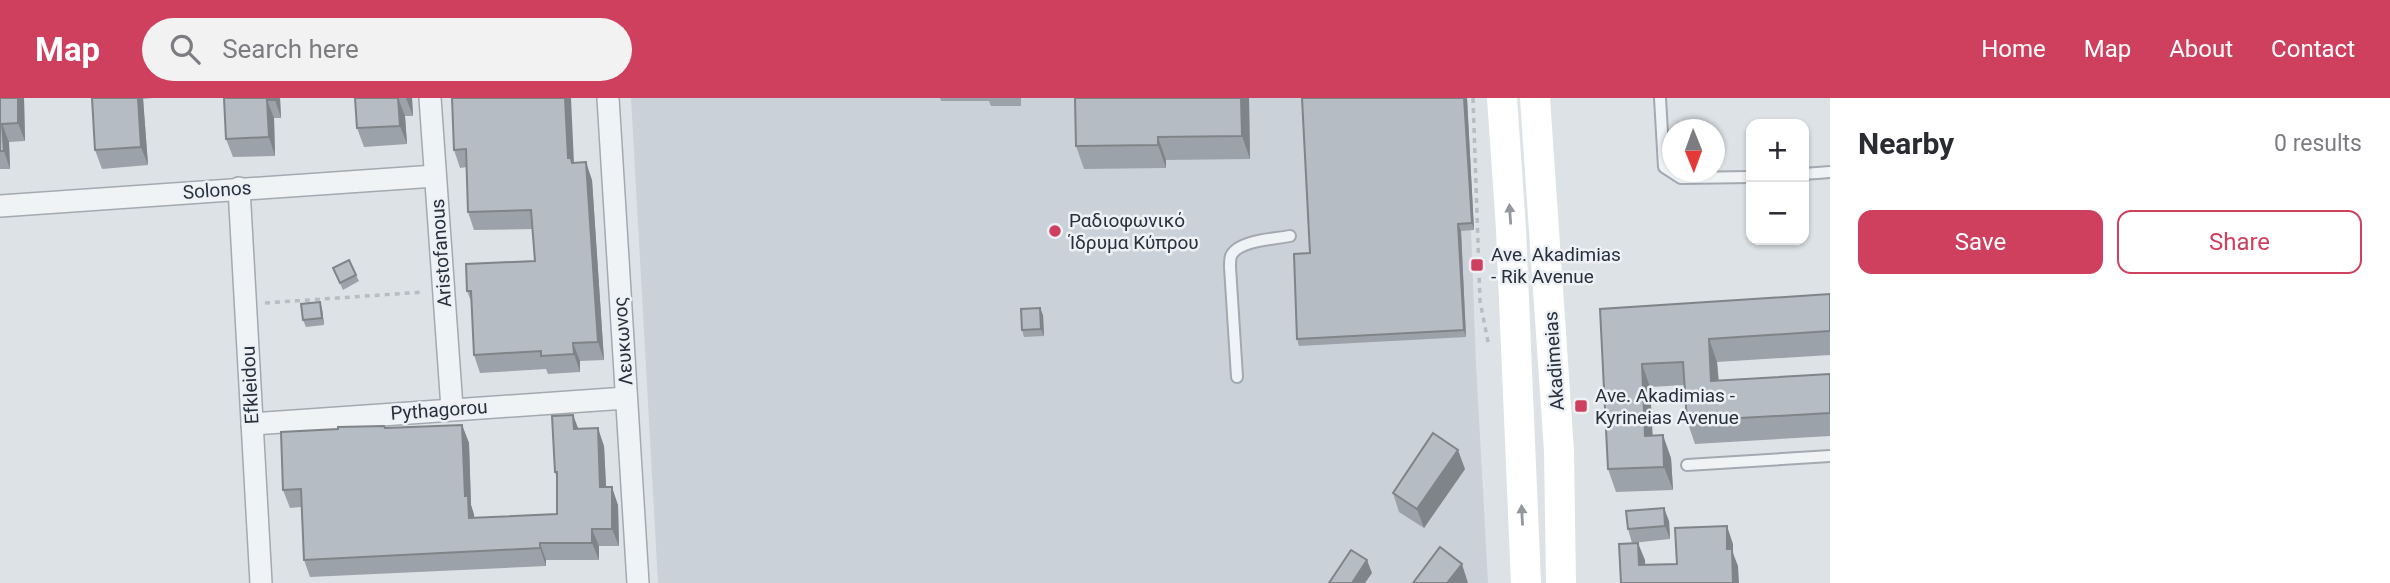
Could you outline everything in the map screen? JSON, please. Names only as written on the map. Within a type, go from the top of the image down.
[{"type":"main road","name":"Akadimeias","points":[[1502,98],[1511,229],[1525,583]]},
{"type":"main road","name":"Akadimeias","points":[[1535,98],[1559,451],[1561,583]]},
{"type":"street","name":"Aristofanous","points":[[430,98],[453,408]]},
{"type":"street","name":"Λευκωνος","points":[[608,98],[638,583]]},
{"type":"street","name":"Solonos","points":[[0,205],[435,176]]},
{"type":"street","name":"Efkleidou","points":[[239,188],[261,583]]},
{"type":"street","name":"Pythagorou","points":[[252,424],[626,398]]},
{"type":"lane","points":[[1660,98],[1664,167],[1681,178],[1746,177]]},
{"type":"lane","points":[[1809,174],[1830,172]]},
{"type":"lane","points":[[1237,377],[1230,267],[1232,255],[1241,247],[1255,242],[1290,236]]},
{"type":"lane","points":[[1687,465],[1830,456]]},
{"type":"path","points":[[245,305],[443,291]]},
{"type":"shaded area","name":"Ραδιοφωνικό Ίδρυμα Κύπρου","points":[[631,98],[1466,98],[1488,583],[658,583]]},
{"type":"building","points":[[0,98],[18,98],[18,123],[2,124],[4,151],[0,151]]},
{"type":"building","points":[[92,98],[138,98],[141,147],[95,150]]},
{"type":"building","points":[[224,98],[275,98],[267,100],[269,137],[226,139]]},
{"type":"building","points":[[355,98],[398,98],[400,126],[357,128]]},
{"type":"building","points":[[452,98],[565,98],[568,158],[571,158],[572,163],[586,162],[598,342],[573,343],[574,354],[541,356],[541,351],[474,355],[471,291],[467,291],[466,264],[535,261],[531,210],[468,212],[466,149],[454,150]]},
{"type":"building","points":[[1075,98],[1241,98],[1242,136],[1158,137],[1158,145],[1076,146]]},
{"type":"building","points":[[1302,98],[1464,98],[1472,223],[1458,224],[1464,330],[1297,339],[1294,254],[1310,253]]},
{"type":"building","points":[[349,260],[356,275],[340,283],[333,268]]},
{"type":"building","points":[[1830,294],[1830,331],[1709,339],[1711,381],[1830,374],[1830,413],[1687,421],[1683,362],[1642,364],[1645,436],[1663,435],[1664,467],[1608,469],[1600,309]]},
{"type":"building","points":[[320,302],[322,318],[303,320],[301,304]]},
{"type":"building","points":[[1040,308],[1041,329],[1022,330],[1021,309]]},
{"type":"building","points":[[573,415],[574,429],[598,428],[600,487],[612,487],[612,529],[592,529],[592,543],[540,543],[540,548],[304,560],[301,489],[283,490],[281,432],[338,427],[462,425],[465,496],[468,496],[469,518],[557,514],[557,472],[552,416]]},
{"type":"building","points":[[1433,433],[1458,450],[1417,509],[1393,493]]},
{"type":"building","points":[[1664,508],[1665,526],[1628,529],[1626,511]]},
{"type":"building","points":[[1727,526],[1727,549],[1732,549],[1733,583],[1621,583],[1619,544],[1638,543],[1639,565],[1677,564],[1675,528]]},
{"type":"building","points":[[1440,547],[1462,564],[1447,583],[1413,583]]},
{"type":"building","points":[[1351,550],[1367,560],[1352,583],[1329,583]]},
{"type":"place","name":"Ραδιοφωνικό Ίδρυμα Κύπρου","points":[[1055,231]]},
{"type":"place","name":"Ave. Akadimias - Rik Avenue","points":[[1477,265]]},
{"type":"place","name":"Ave. Akadimias - Kyrineias Avenue","points":[[1581,406]]}]
